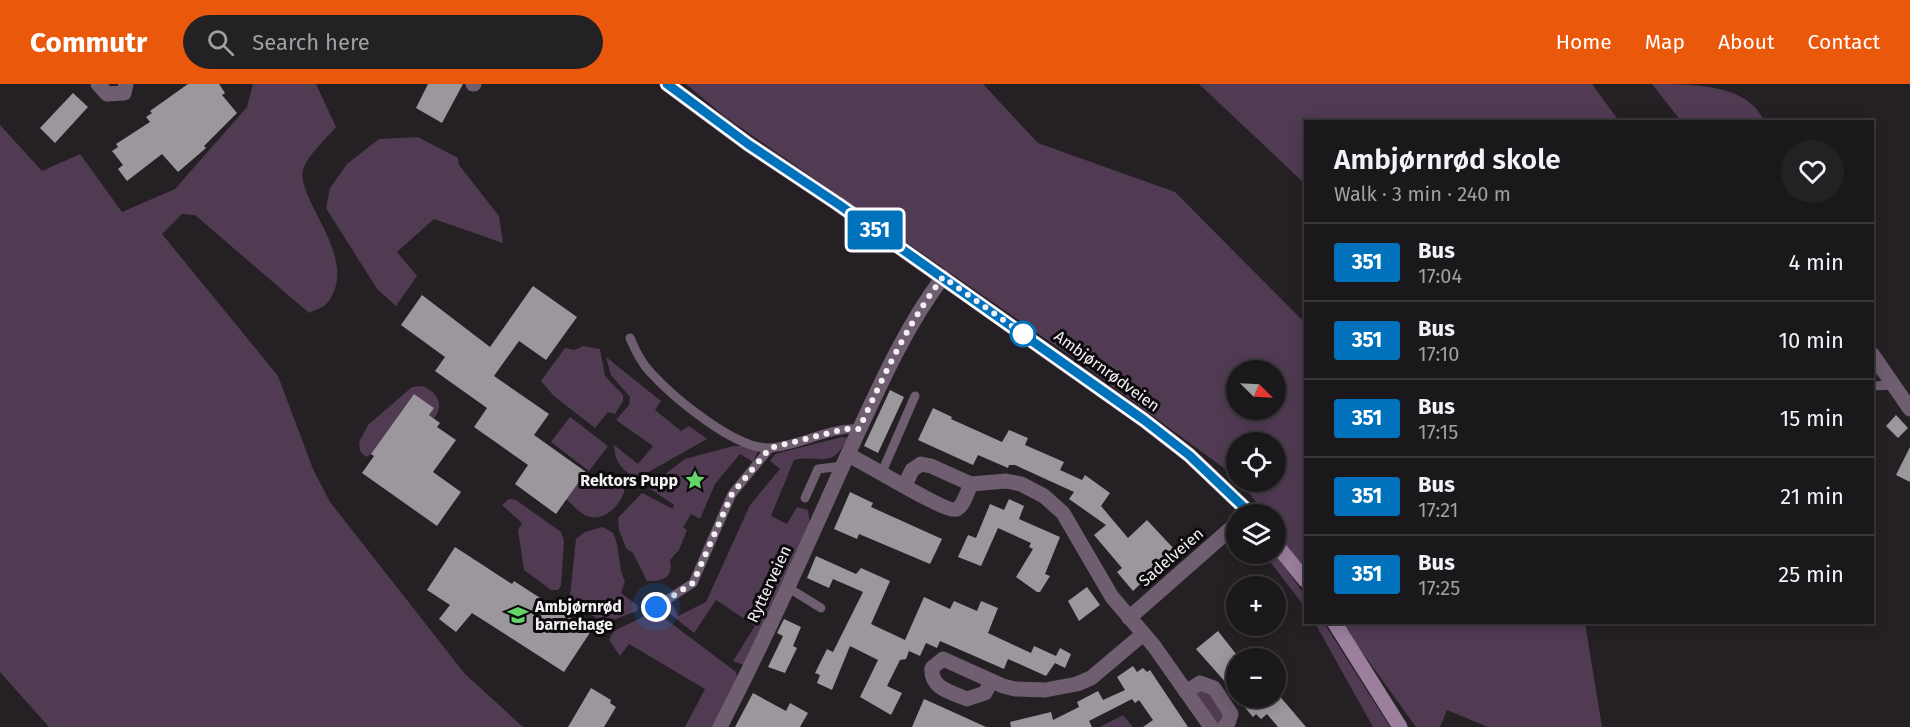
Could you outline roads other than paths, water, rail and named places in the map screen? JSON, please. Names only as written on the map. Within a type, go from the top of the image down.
[{"type":"street","points":[[98,84],[107,94],[124,93],[126,84]]},
{"type":"street","name":"Ambjørnrødveien","points":[[667,84],[748,144],[943,277],[1153,427],[1189,455],[1239,504]]},
{"type":"street","name":"Rytterveien","points":[[720,727],[879,385],[929,295],[943,277]]},
{"type":"street","points":[[1874,357],[1910,409]]},
{"type":"street","points":[[845,461],[882,471],[916,495],[952,510],[961,505],[971,484]]},
{"type":"street","points":[[904,485],[912,470],[921,464],[931,466],[971,484],[1006,481],[1021,484],[1044,496],[1073,528],[1112,597],[1142,635],[1154,646],[1211,727]]},
{"type":"street","name":"Sadelveien","points":[[1129,618],[1187,572],[1226,534]]},
{"type":"street","points":[[1286,557],[1304,579]]},
{"type":"street","points":[[1335,624],[1400,727]]},
{"type":"street","points":[[991,682],[1027,690],[1077,684],[1104,669],[1142,635]]},
{"type":"street","points":[[1186,692],[1200,683],[1214,688],[1231,714],[1224,727]]},
{"type":"lane","points":[[630,338],[640,360],[651,374],[699,414],[738,440],[770,448],[845,429],[859,429]]},
{"type":"lane","points":[[1874,386],[1895,385]]},
{"type":"lane","points":[[882,471],[915,396]]},
{"type":"lane","points":[[656,607],[693,583],[732,494],[770,448]]},
{"type":"lane","points":[[805,498],[818,469],[845,461]]},
{"type":"lane","points":[[787,586],[821,608]]},
{"type":"place","name":"Rektors Pupp","points":[[695,480]]},
{"type":"place","name":"Ambjørnrød barnehage","points":[[518,615]]}]
